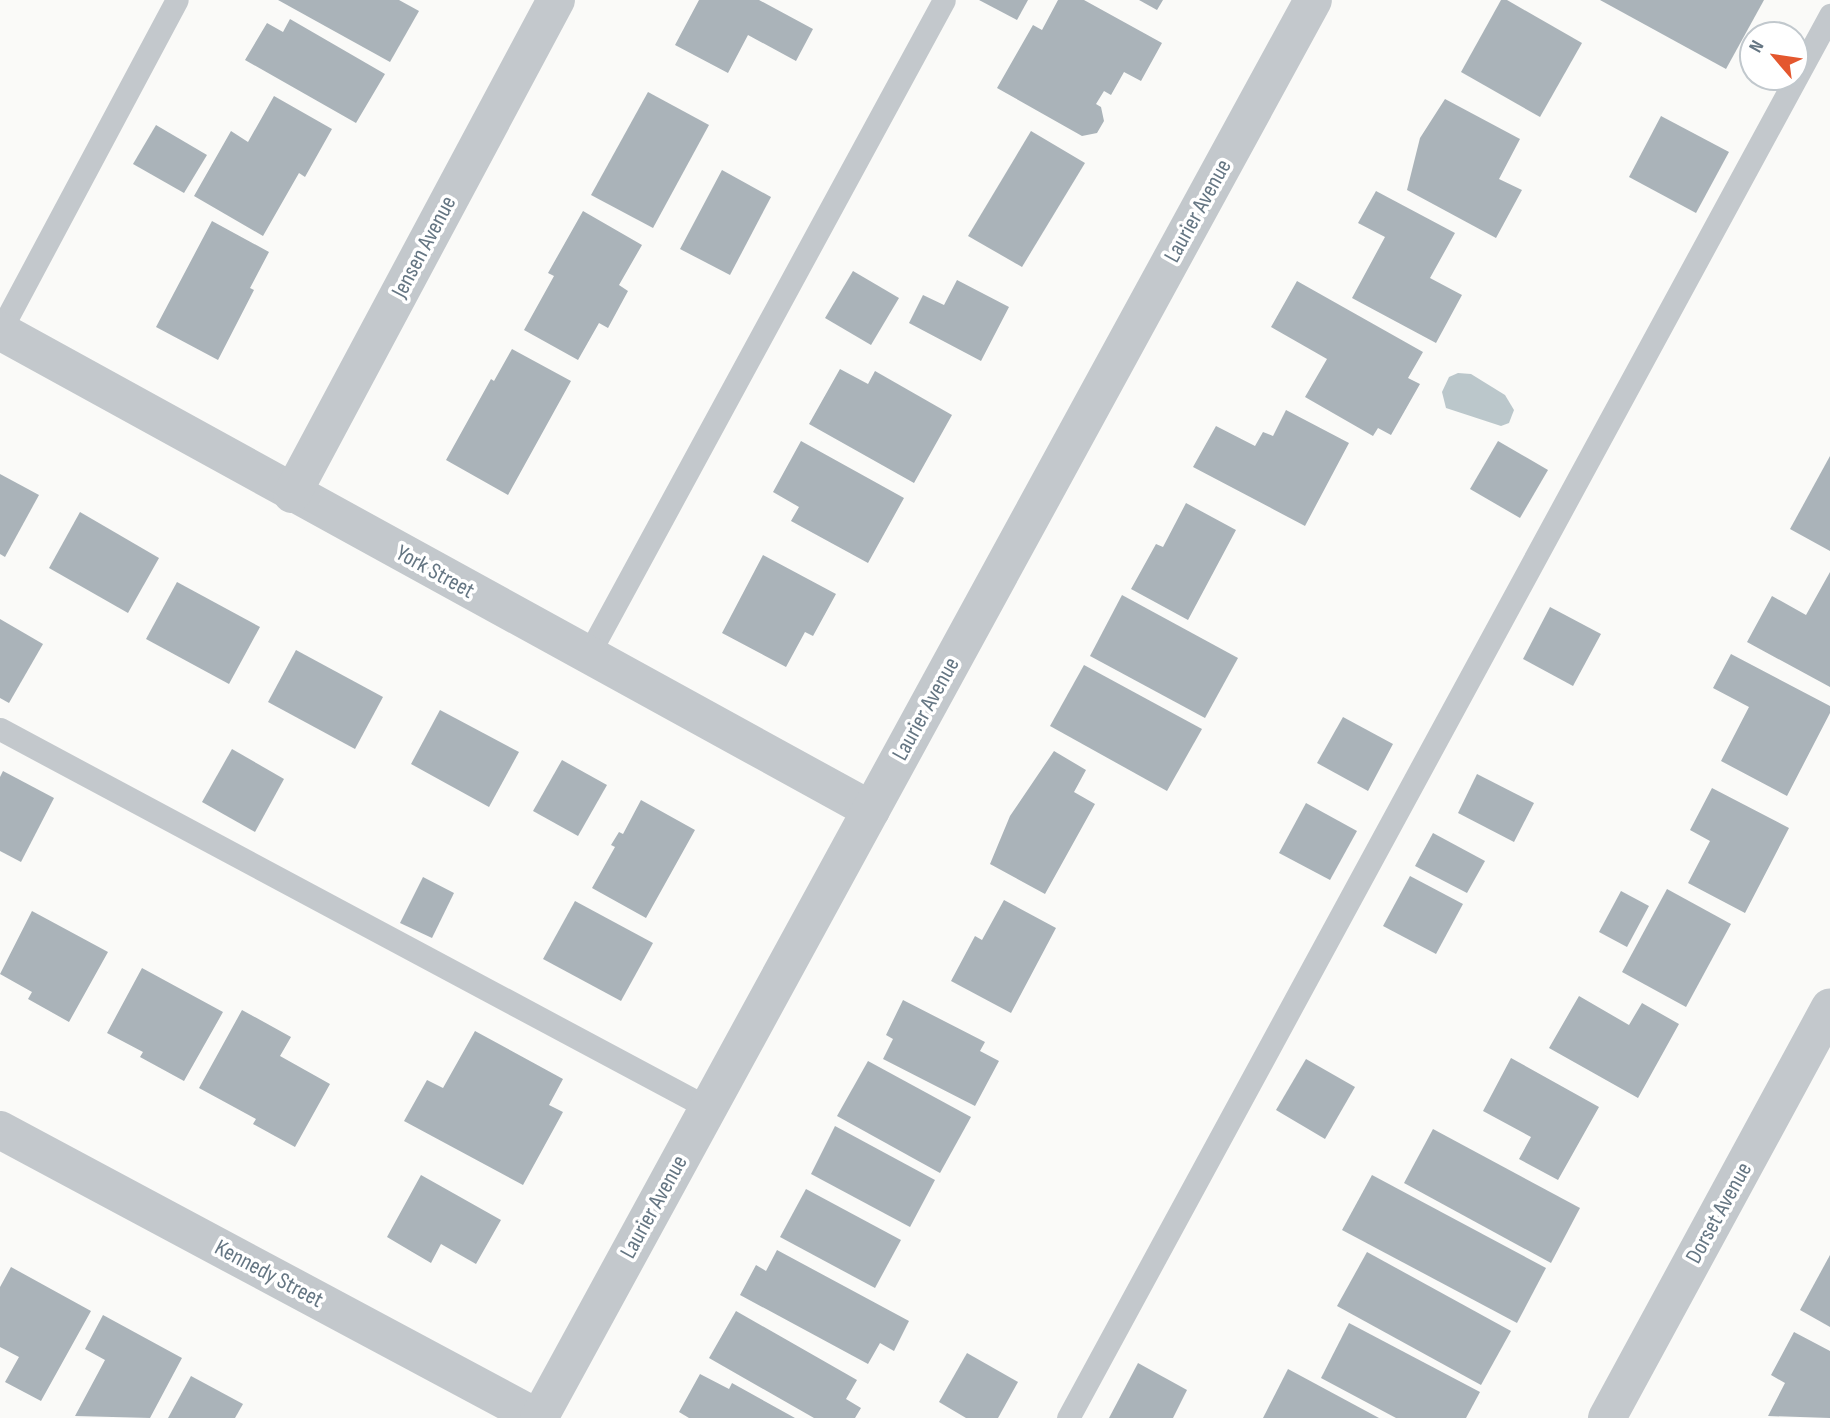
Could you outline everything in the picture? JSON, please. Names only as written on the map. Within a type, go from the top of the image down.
[{"type":"street","name":"Jensen Avenue","points":[[292,494],[556,0]]},
{"type":"street","name":"Laurier Avenue","points":[[538,1418],[1313,0]]},
{"type":"street","name":"York Street","points":[[0,331],[292,494],[871,810]]},
{"type":"street","name":"Dorset Avenue","points":[[1607,1418],[1830,1009]]},
{"type":"street","name":"Kennedy Street","points":[[0,1130],[538,1418]]},
{"type":"lane","points":[[0,331],[177,0]]},
{"type":"lane","points":[[588,655],[944,0]]},
{"type":"lane","points":[[1068,1418],[1830,15]]},
{"type":"lane","points":[[0,729],[708,1108]]},
{"type":"shaded area","points":[[1458,373],[1471,374],[1505,395],[1514,410],[1509,423],[1501,426],[1446,408],[1442,392],[1449,377]]},
{"type":"building","points":[[278,0],[399,0],[419,11],[390,62]]},
{"type":"building","points":[[699,0],[759,0],[813,29],[796,61],[748,35],[728,73],[675,45]]},
{"type":"building","points":[[979,0],[1028,0],[1017,20]]},
{"type":"building","points":[[1058,0],[1084,0],[1162,43],[1141,81],[1124,72],[1111,95],[1104,91],[1096,104],[1101,107],[1104,121],[1097,133],[1082,136],[997,88],[1033,25],[1042,30]]},
{"type":"building","points":[[1139,0],[1163,0],[1157,10]]},
{"type":"building","points":[[1501,0],[1507,0],[1582,43],[1540,117],[1461,72]]},
{"type":"building","points":[[1600,0],[1764,0],[1752,21],[1739,21],[1739,45],[1726,69]]},
{"type":"building","points":[[290,19],[385,74],[356,123],[245,60],[267,23],[283,32]]},
{"type":"building","points":[[648,92],[709,125],[653,228],[591,195]]},
{"type":"building","points":[[274,96],[332,129],[305,177],[299,173],[263,236],[194,196],[231,131],[248,142]]},
{"type":"building","points":[[1445,99],[1520,139],[1499,179],[1522,190],[1496,238],[1407,190],[1420,138]]},
{"type":"building","points":[[1661,116],[1729,152],[1696,213],[1629,177]]},
{"type":"building","points":[[156,125],[207,155],[184,193],[133,164]]},
{"type":"building","points":[[1031,131],[1085,163],[1022,267],[968,236]]},
{"type":"building","points":[[722,170],[771,197],[730,275],[680,249]]},
{"type":"building","points":[[1376,191],[1455,233],[1430,278],[1462,295],[1436,343],[1352,298],[1385,237],[1358,223]]},
{"type":"building","points":[[583,211],[642,245],[619,285],[628,291],[608,328],[599,323],[578,360],[524,330],[554,276],[548,273]]},
{"type":"building","points":[[212,221],[269,252],[250,288],[254,290],[218,360],[156,327]]},
{"type":"building","points":[[853,271],[899,298],[871,345],[825,318]]},
{"type":"building","points":[[957,280],[1009,307],[981,361],[909,323],[923,295],[944,305]]},
{"type":"building","points":[[1297,281],[1423,352],[1408,378],[1420,384],[1391,435],[1378,428],[1373,436],[1305,397],[1327,359],[1271,327]]},
{"type":"building","points":[[512,349],[571,381],[508,495],[446,460],[491,379],[494,381]]},
{"type":"building","points":[[840,369],[868,384],[875,371],[952,415],[914,483],[809,424]]},
{"type":"building","points":[[1286,410],[1349,443],[1305,526],[1193,467],[1216,426],[1255,446],[1263,432],[1273,436]]},
{"type":"building","points":[[801,441],[904,498],[868,563],[791,521],[799,507],[773,492]]},
{"type":"building","points":[[1498,441],[1548,470],[1520,518],[1470,489]]},
{"type":"building","points":[[1830,456],[1830,551],[1790,529]]},
{"type":"building","points":[[0,474],[39,495],[5,557],[0,554]]},
{"type":"building","points":[[1186,503],[1236,530],[1188,620],[1131,589],[1156,544],[1163,547]]},
{"type":"building","points":[[80,512],[159,558],[128,613],[49,568]]},
{"type":"building","points":[[763,555],[836,594],[813,636],[805,632],[786,667],[722,633]]},
{"type":"building","points":[[1830,572],[1830,687],[1747,642],[1772,596],[1806,615]]},
{"type":"building","points":[[177,582],[260,627],[229,684],[146,639]]},
{"type":"building","points":[[1122,595],[1238,658],[1205,718],[1090,656]]},
{"type":"building","points":[[1550,607],[1601,634],[1573,686],[1523,659]]},
{"type":"building","points":[[0,619],[43,644],[9,703],[0,698]]},
{"type":"building","points":[[296,650],[383,697],[355,749],[268,702]]},
{"type":"building","points":[[1731,654],[1830,706],[1830,713],[1787,796],[1721,761],[1749,707],[1713,688]]},
{"type":"building","points":[[1084,665],[1202,729],[1167,791],[1050,726]]},
{"type":"building","points":[[440,710],[519,752],[489,807],[411,764]]},
{"type":"building","points":[[1343,717],[1393,744],[1368,791],[1317,763]]},
{"type":"building","points":[[232,749],[284,779],[255,832],[202,802]]},
{"type":"building","points":[[1054,751],[1086,770],[1074,792],[1095,804],[1045,894],[990,864],[1010,816]]},
{"type":"building","points":[[562,760],[607,785],[578,836],[533,811]]},
{"type":"building","points":[[3,771],[54,798],[21,862],[0,851],[0,777]]},
{"type":"building","points":[[1477,774],[1534,803],[1514,842],[1458,813]]},
{"type":"building","points":[[1712,788],[1789,828],[1745,913],[1688,883],[1710,841],[1690,830]]},
{"type":"building","points":[[641,800],[695,830],[646,918],[592,888],[615,847],[611,845],[619,832],[623,834]]},
{"type":"building","points":[[1306,803],[1357,831],[1330,880],[1279,853]]},
{"type":"building","points":[[1433,833],[1485,861],[1467,893],[1415,866]]},
{"type":"building","points":[[1410,876],[1463,904],[1436,954],[1383,926]]},
{"type":"building","points":[[423,877],[454,893],[432,938],[400,923]]},
{"type":"building","points":[[1667,889],[1731,924],[1686,1007],[1622,972]]},
{"type":"building","points":[[1621,891],[1649,906],[1627,947],[1599,932]]},
{"type":"building","points":[[1004,900],[1056,928],[1011,1013],[951,981],[975,936],[982,940]]},
{"type":"building","points":[[575,901],[653,943],[621,1001],[543,959]]},
{"type":"building","points":[[32,911],[108,952],[69,1022],[28,999],[32,992],[0,974]]},
{"type":"building","points":[[142,968],[223,1012],[184,1081],[140,1057],[143,1052],[107,1033]]},
{"type":"building","points":[[1579,996],[1629,1025],[1642,1003],[1679,1024],[1638,1098],[1549,1048]]},
{"type":"building","points":[[903,1000],[985,1042],[980,1051],[999,1061],[975,1106],[883,1059],[893,1039],[886,1035]]},
{"type":"building","points":[[242,1010],[291,1037],[280,1056],[330,1084],[295,1147],[253,1124],[256,1119],[199,1088]]},
{"type":"building","points":[[475,1031],[563,1079],[549,1105],[563,1112],[523,1185],[404,1121],[427,1080],[443,1088]]},
{"type":"building","points":[[1511,1058],[1599,1107],[1558,1180],[1519,1159],[1531,1137],[1483,1111]]},
{"type":"building","points":[[1306,1059],[1355,1087],[1325,1139],[1276,1110]]},
{"type":"building","points":[[868,1061],[971,1117],[940,1173],[837,1116]]},
{"type":"building","points":[[835,1126],[935,1180],[910,1227],[811,1174]]},
{"type":"building","points":[[1433,1129],[1580,1208],[1551,1263],[1404,1183]]},
{"type":"building","points":[[421,1175],[501,1220],[476,1264],[441,1244],[431,1263],[387,1237]]},
{"type":"building","points":[[1372,1175],[1546,1268],[1517,1323],[1342,1230]]},
{"type":"building","points":[[806,1189],[901,1240],[875,1288],[780,1237]]},
{"type":"building","points":[[777,1250],[909,1321],[894,1351],[880,1343],[868,1364],[740,1295],[756,1265],[766,1271]]},
{"type":"building","points":[[1367,1252],[1511,1331],[1481,1385],[1337,1306]]},
{"type":"building","points":[[1830,1255],[1830,1327],[1800,1310]]},
{"type":"building","points":[[11,1267],[91,1311],[41,1401],[5,1382],[19,1357],[0,1347],[0,1287]]},
{"type":"building","points":[[736,1311],[857,1380],[846,1399],[861,1408],[855,1418],[814,1418],[709,1358]]},
{"type":"building","points":[[103,1315],[182,1358],[150,1418],[75,1416],[105,1360],[85,1349]]},
{"type":"building","points":[[1349,1323],[1480,1392],[1466,1418],[1396,1418],[1321,1378]]},
{"type":"building","points":[[1794,1332],[1830,1351],[1830,1418],[1768,1416],[1785,1383],[1771,1375]]},
{"type":"building","points":[[967,1353],[1018,1382],[998,1418],[966,1418],[939,1402]]},
{"type":"building","points":[[1138,1363],[1187,1390],[1173,1418],[1109,1418]]},
{"type":"building","points":[[1288,1369],[1379,1418],[1263,1418]]},
{"type":"building","points":[[700,1374],[729,1389],[732,1383],[795,1418],[689,1418],[679,1412]]},
{"type":"building","points":[[191,1376],[243,1404],[235,1418],[168,1418]]}]
